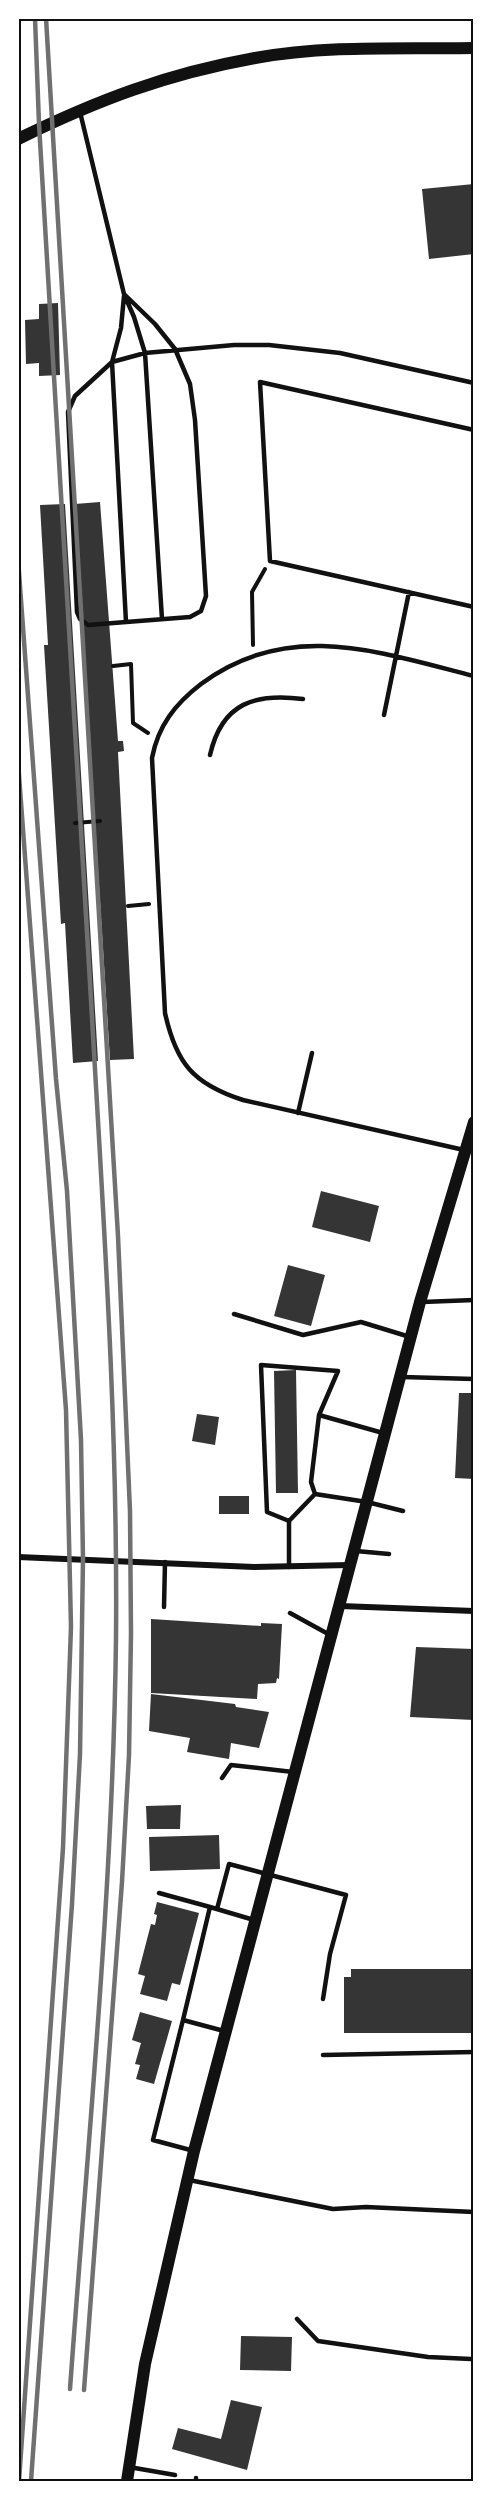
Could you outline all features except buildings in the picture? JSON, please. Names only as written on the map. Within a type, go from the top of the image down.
[{"type":"main road","points":[[18,139],[80,109],[171,76],[257,57],[344,50],[474,48]]},
{"type":"main road","points":[[128,2481],[145,2364],[194,2151],[410,1337],[464,1150],[474,1125]]},
{"type":"street","points":[[18,1557],[289,1567],[350,1565]]},
{"type":"street","points":[[340,1606],[474,1611]]},
{"type":"lane","points":[[80,109],[124,294],[145,353],[162,619]]},
{"type":"lane","points":[[124,294],[155,324],[175,349],[190,384],[195,420],[206,596],[201,611],[190,617],[88,625],[80,619],[77,612],[68,412],[75,396],[112,362],[145,353],[175,349],[269,345],[340,353],[474,383]]},
{"type":"lane","points":[[124,294],[121,328],[112,362],[126,621]]},
{"type":"lane","points":[[474,430],[260,382],[270,561],[474,607]]},
{"type":"lane","points":[[384,715],[409,592]]},
{"type":"lane","points":[[464,1150],[220,1093],[199,1080],[183,1061],[171,1039],[165,1013],[152,759],[156,739],[167,718],[185,696],[212,676],[254,656],[295,646],[327,645],[358,648],[474,676]]},
{"type":"lane","points":[[210,754],[213,743],[236,708],[267,697],[303,699]]},
{"type":"lane","points":[[298,1113],[312,1053]]},
{"type":"lane","points":[[420,1302],[474,1300]]},
{"type":"lane","points":[[234,1314],[303,1335],[361,1322],[410,1337]]},
{"type":"lane","points":[[289,1521],[267,1512],[261,1365],[338,1371],[319,1415],[311,1482],[315,1494]]},
{"type":"lane","points":[[400,1377],[474,1379]]},
{"type":"lane","points":[[319,1415],[385,1434]]},
{"type":"lane","points":[[315,1494],[367,1502],[403,1511]]},
{"type":"lane","points":[[289,1567],[289,1521],[315,1494]]},
{"type":"lane","points":[[354,1551],[389,1554]]},
{"type":"lane","points":[[164,1607],[165,1562]]},
{"type":"lane","points":[[290,1613],[332,1636]]},
{"type":"lane","points":[[222,1778],[231,1765],[295,1773]]},
{"type":"lane","points":[[217,1909],[229,1864],[346,1895],[330,1954],[323,1999]]},
{"type":"lane","points":[[159,1893],[256,1921]]},
{"type":"lane","points":[[194,2151],[153,2140],[210,1907]]},
{"type":"lane","points":[[183,2020],[226,2032]]},
{"type":"lane","points":[[323,2055],[474,2052]]},
{"type":"lane","points":[[187,2179],[333,2209],[366,2207],[474,2212]]},
{"type":"lane","points":[[297,2319],[318,2341],[428,2357],[471,2359]]},
{"type":"lane","points":[[129,2467],[174,2475]]},
{"type":"path","points":[[254,656],[252,592],[270,561]]},
{"type":"path","points":[[113,666],[131,664],[133,723],[156,739]]},
{"type":"path","points":[[75,824],[100,821]]},
{"type":"path","points":[[128,906],[159,904]]},
{"type":"railway","points":[[35,18],[39,124],[105,1239],[115,1478],[116,1638],[110,1826],[99,2014],[70,2389]]},
{"type":"railway","points":[[46,18],[118,1236],[130,1511],[129,1755],[122,1882],[84,2390]]},
{"type":"railway","points":[[18,559],[56,1079],[67,1191],[81,1440],[83,1559],[80,1754],[72,1904],[31,2481]]},
{"type":"railway","points":[[18,762],[66,1410],[71,1627],[63,1848],[19,2481]]}]
